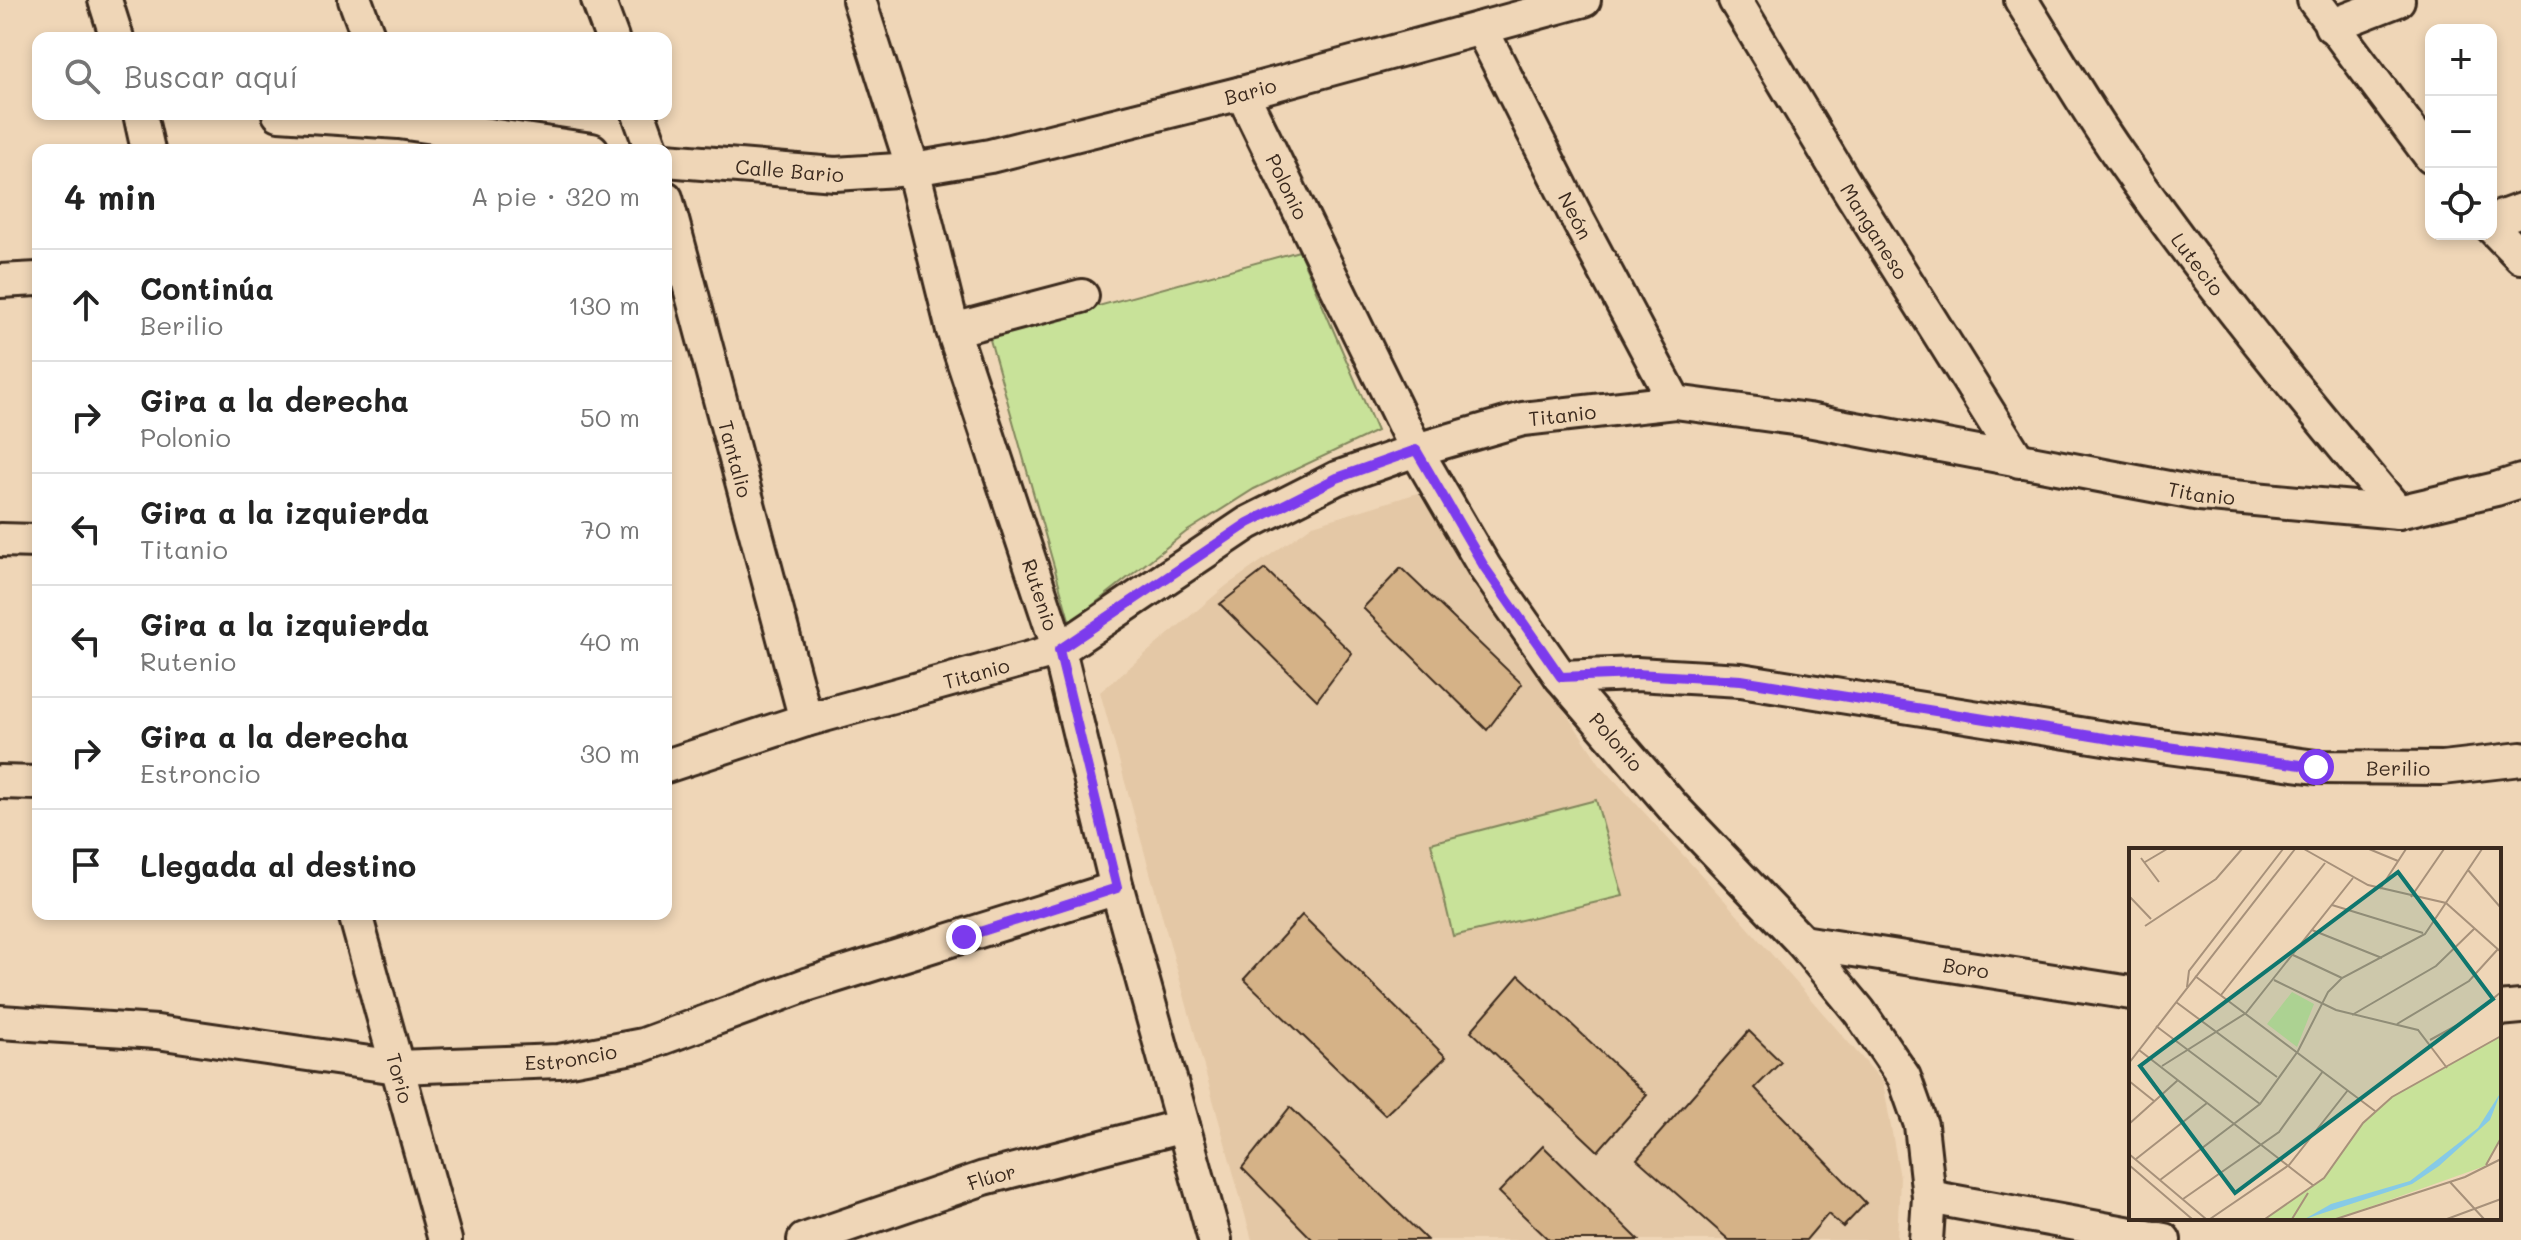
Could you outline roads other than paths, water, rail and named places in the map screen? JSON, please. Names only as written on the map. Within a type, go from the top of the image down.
[{"type":"street","points":[[105,0],[115,32]]},
{"type":"street","points":[[355,0],[367,32]]},
{"type":"street","points":[[598,0],[610,32]]},
{"type":"street","name":"Rutenio","points":[[859,0],[913,169],[953,330],[1059,650],[1117,888],[1215,1240]]},
{"type":"street","name":"Bario","points":[[913,169],[990,156],[1242,93],[1584,0]]},
{"type":"street","name":"Manganeso","points":[[1735,0],[1846,185],[2019,461]]},
{"type":"street","name":"Lutecio","points":[[2021,0],[2117,153],[2208,277],[2318,417],[2398,512]]},
{"type":"street","points":[[2398,0],[2323,13],[2425,149]]},
{"type":"street","name":"Neón","points":[[1481,28],[1675,402]]},
{"type":"street","name":"Polonio","points":[[1242,93],[1416,450],[1485,568],[1561,677],[1673,807],[1802,942],[1859,1011],[1904,1077],[1921,1125],[1929,1197],[1926,1240]]},
{"type":"street","points":[[141,120],[147,144]]},
{"type":"street","points":[[328,120],[537,144]]},
{"type":"street","points":[[641,120],[650,144]]},
{"type":"street","name":"Calle Bario","points":[[672,160],[835,174],[913,169]]},
{"type":"street","points":[[2497,220],[2521,210]]},
{"type":"street","name":"Tantalio","points":[[672,220],[806,720]]},
{"type":"street","points":[[2497,230],[2521,257]]},
{"type":"street","points":[[0,281],[32,279]]},
{"type":"street","points":[[953,330],[1082,296]]},
{"type":"street","name":"Titanio","points":[[672,764],[806,720],[1059,650],[1248,523],[1337,478],[1416,450],[1523,419],[1675,402],[1808,420],[2200,494],[2398,512],[2521,481]]},
{"type":"street","points":[[0,540],[32,541]]},
{"type":"street","name":"Berilio","points":[[1561,677],[1636,674],[1741,680],[2123,741],[2316,767],[2443,768],[2521,759]]},
{"type":"street","points":[[0,782],[32,783]]},
{"type":"street","name":"Estroncio","points":[[0,1022],[157,1032],[397,1067],[559,1061],[643,1045],[806,985],[1117,888]]},
{"type":"street","name":"Torio","points":[[357,920],[445,1240]]},
{"type":"street","name":"Boro","points":[[1802,942],[2129,993]]},
{"type":"street","points":[[2501,1009],[2521,1007]]},
{"type":"street","name":"Flúor","points":[[804,1240],[984,1178],[1183,1126]]},
{"type":"street","points":[[1929,1197],[2164,1240]]}]
